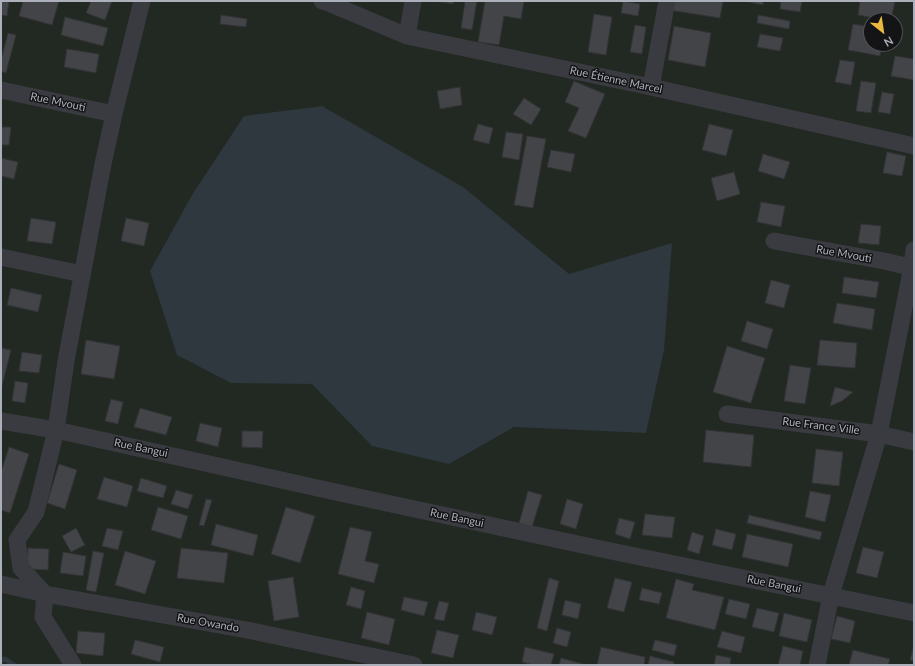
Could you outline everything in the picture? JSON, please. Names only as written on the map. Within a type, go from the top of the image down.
[{"type":"street","points":[[73,665],[43,617],[45,594],[21,568],[17,540],[36,512],[56,430],[66,361],[103,164],[142,1]]},
{"type":"street","name":"Rue Étienne Marcel","points":[[322,1],[407,36],[651,87],[914,146]]},
{"type":"street","points":[[407,36],[413,1]]},
{"type":"street","points":[[651,87],[667,1]]},
{"type":"street","name":"Rue Mvouti","points":[[1,90],[114,114]]},
{"type":"street","name":"Rue Mvouti","points":[[774,241],[884,261],[913,268]]},
{"type":"street","points":[[817,665],[831,596],[879,434],[913,268],[914,250]]},
{"type":"street","points":[[1,257],[82,274]]},
{"type":"street","name":"Rue France Ville","points":[[727,414],[879,434],[914,442]]},
{"type":"street","name":"Rue Bangui","points":[[1,421],[56,430],[606,550],[914,613]]},
{"type":"street","name":"Rue Owando","points":[[1,584],[45,594],[247,630],[414,665]]},
{"type":"shaded area","points":[[1,1],[914,1],[914,665],[1,665]]},
{"type":"shaded area","points":[[322,106],[463,187],[569,274],[672,243],[664,350],[646,433],[514,427],[449,464],[372,446],[312,384],[231,383],[177,355],[150,271],[192,195],[244,116]]},
{"type":"building","points":[[1,1],[9,1],[7,16],[1,15]]},
{"type":"building","points":[[23,1],[59,1],[52,25],[19,16]]},
{"type":"building","points":[[91,1],[112,1],[105,20],[86,13]]},
{"type":"building","points":[[435,1],[454,1],[453,4]]},
{"type":"building","points":[[465,1],[477,1],[472,30],[461,28]]},
{"type":"building","points":[[485,1],[524,1],[521,19],[504,16],[499,45],[478,42]]},
{"type":"building","points":[[623,1],[640,4],[638,16],[621,13]]},
{"type":"building","points":[[671,1],[723,1],[720,18],[669,10]]},
{"type":"building","points":[[744,1],[763,1],[763,5]]},
{"type":"building","points":[[781,1],[802,1],[800,12],[780,9]]},
{"type":"building","points":[[860,1],[895,1],[893,12],[863,12],[863,16],[858,15]]},
{"type":"building","points":[[594,14],[612,17],[606,55],[588,52]]},
{"type":"building","points":[[221,15],[247,19],[246,27],[220,24]]},
{"type":"building","points":[[758,15],[790,21],[789,29],[757,23]]},
{"type":"building","points":[[65,17],[108,28],[103,46],[61,35]]},
{"type":"building","points":[[853,24],[863,26],[863,52],[881,52],[880,56],[848,50]]},
{"type":"building","points":[[635,25],[646,27],[642,54],[630,52]]},
{"type":"building","points":[[674,26],[711,33],[705,67],[668,60]]},
{"type":"building","points":[[8,33],[16,35],[6,73],[1,71],[1,60]]},
{"type":"building","points":[[760,34],[783,38],[780,51],[757,47]]},
{"type":"building","points":[[67,49],[99,54],[96,73],[64,67]]},
{"type":"building","points":[[895,56],[914,59],[914,80],[891,76]]},
{"type":"building","points":[[840,60],[855,62],[851,85],[835,82]]},
{"type":"building","points":[[574,81],[605,94],[586,138],[568,131],[579,108],[565,102]]},
{"type":"building","points":[[861,81],[876,83],[871,113],[856,111]]},
{"type":"building","points":[[460,87],[462,105],[440,109],[437,91]]},
{"type":"building","points":[[882,92],[894,94],[890,114],[878,112]]},
{"type":"building","points":[[524,98],[541,109],[531,125],[513,114]]},
{"type":"building","points":[[478,124],[493,128],[489,144],[473,140]]},
{"type":"building","points":[[709,124],[733,130],[726,156],[702,150]]},
{"type":"building","points":[[1,127],[11,127],[9,145],[1,145]]},
{"type":"building","points":[[506,132],[523,134],[519,160],[502,157]]},
{"type":"building","points":[[527,136],[546,139],[533,208],[514,205]]},
{"type":"building","points":[[551,150],[575,154],[571,172],[547,167]]},
{"type":"building","points":[[887,152],[906,156],[902,176],[883,173]]},
{"type":"building","points":[[763,154],[790,162],[784,179],[758,171]]},
{"type":"building","points":[[1,158],[18,162],[14,179],[1,176]]},
{"type":"building","points":[[734,172],[740,194],[717,201],[711,178]]},
{"type":"building","points":[[761,202],[785,206],[781,227],[757,222]]},
{"type":"building","points":[[31,218],[56,222],[52,244],[27,241]]},
{"type":"building","points":[[126,218],[149,223],[144,246],[121,241]]},
{"type":"building","points":[[861,224],[881,226],[879,245],[858,243]]},
{"type":"building","points":[[844,277],[879,282],[876,298],[842,293]]},
{"type":"building","points":[[771,280],[790,285],[784,308],[765,303]]},
{"type":"building","points":[[11,288],[42,295],[38,312],[7,305]]},
{"type":"building","points":[[837,303],[875,309],[872,330],[833,323]]},
{"type":"building","points":[[747,321],[773,329],[767,349],[741,341]]},
{"type":"building","points":[[86,340],[120,346],[114,379],[81,374]]},
{"type":"building","points":[[820,340],[857,343],[855,368],[817,365]]},
{"type":"building","points":[[727,346],[765,358],[751,403],[713,392]]},
{"type":"building","points":[[1,348],[11,350],[2,386],[1,386]]},
{"type":"building","points":[[22,352],[42,355],[39,373],[19,371]]},
{"type":"building","points":[[790,365],[811,368],[805,404],[784,401]]},
{"type":"building","points":[[15,381],[28,383],[25,403],[12,401]]},
{"type":"building","points":[[835,387],[853,392],[842,401],[830,406]]},
{"type":"building","points":[[111,399],[123,402],[118,424],[105,421]]},
{"type":"building","points":[[140,408],[172,417],[166,435],[134,427]]},
{"type":"building","points":[[200,423],[222,428],[218,447],[196,441]]},
{"type":"building","points":[[706,430],[754,435],[751,467],[703,462]]},
{"type":"building","points":[[242,431],[263,431],[262,448],[242,447]]},
{"type":"building","points":[[9,447],[29,454],[10,513],[1,510],[1,472]]},
{"type":"building","points":[[816,449],[843,452],[839,486],[812,483]]},
{"type":"building","points":[[59,464],[77,470],[65,509],[47,503]]},
{"type":"building","points":[[104,477],[133,486],[127,507],[97,499]]},
{"type":"building","points":[[141,478],[167,486],[163,498],[137,491]]},
{"type":"building","points":[[176,490],[193,495],[188,509],[171,504]]},
{"type":"building","points":[[528,491],[542,495],[532,527],[519,523]]},
{"type":"building","points":[[810,491],[831,495],[825,522],[805,517]]},
{"type":"building","points":[[206,499],[212,500],[204,526],[199,525]]},
{"type":"building","points":[[567,499],[583,504],[576,529],[560,524]]},
{"type":"building","points":[[158,507],[188,516],[181,539],[151,530]]},
{"type":"building","points":[[286,507],[315,516],[300,563],[271,554]]},
{"type":"building","points":[[645,514],[675,517],[672,538],[642,535]]},
{"type":"building","points":[[749,515],[822,532],[820,540],[747,523]]},
{"type":"building","points":[[619,518],[635,522],[630,539],[615,534]]},
{"type":"building","points":[[216,524],[258,535],[253,556],[211,545]]},
{"type":"building","points":[[350,527],[372,532],[365,561],[379,564],[374,583],[338,574]]},
{"type":"building","points":[[76,528],[85,545],[71,552],[62,536]]},
{"type":"building","points":[[107,528],[123,531],[118,550],[102,546]]},
{"type":"building","points":[[716,529],[736,534],[732,550],[712,545]]},
{"type":"building","points":[[692,532],[704,536],[699,554],[687,550]]},
{"type":"building","points":[[747,534],[793,544],[788,567],[742,557]]},
{"type":"building","points":[[863,547],[884,552],[877,578],[856,573]]},
{"type":"building","points":[[28,548],[49,549],[48,570],[27,569]]},
{"type":"building","points":[[181,548],[228,553],[224,583],[177,578]]},
{"type":"building","points":[[93,551],[104,553],[96,592],[86,590]]},
{"type":"building","points":[[125,551],[156,561],[145,594],[115,585]]},
{"type":"building","points":[[63,552],[86,556],[83,576],[60,573]]},
{"type":"building","points":[[293,577],[299,617],[274,621],[268,581]]},
{"type":"building","points":[[549,578],[559,581],[547,631],[537,628]]},
{"type":"building","points":[[615,578],[632,582],[624,612],[607,608]]},
{"type":"building","points":[[676,579],[694,584],[692,590],[724,597],[715,630],[666,618]]},
{"type":"building","points":[[351,587],[365,591],[361,609],[346,605]]},
{"type":"building","points":[[642,588],[662,593],[659,604],[639,600]]},
{"type":"building","points":[[404,597],[428,602],[424,616],[401,610]]},
{"type":"building","points":[[729,599],[750,604],[746,619],[725,614]]},
{"type":"building","points":[[565,600],[581,604],[578,619],[562,615]]},
{"type":"building","points":[[439,601],[449,603],[444,621],[434,619]]},
{"type":"building","points":[[757,608],[779,613],[774,632],[752,627]]},
{"type":"building","points":[[367,612],[395,619],[389,645],[361,638]]},
{"type":"building","points":[[476,612],[497,617],[492,635],[472,630]]},
{"type":"building","points":[[784,613],[812,620],[807,642],[779,636]]},
{"type":"building","points":[[837,616],[855,621],[850,643],[831,639]]},
{"type":"building","points":[[557,628],[571,632],[567,647],[553,643]]},
{"type":"building","points":[[437,630],[459,635],[453,658],[431,653]]},
{"type":"building","points":[[78,631],[105,633],[103,656],[76,653]]},
{"type":"building","points":[[722,631],[745,637],[741,653],[717,647]]},
{"type":"building","points":[[135,640],[164,647],[160,662],[131,654]]},
{"type":"building","points":[[655,640],[677,645],[674,656],[652,650]]},
{"type":"building","points":[[914,644],[914,661],[910,660]]},
{"type":"building","points":[[783,646],[803,651],[800,665],[778,665]]},
{"type":"building","points":[[525,647],[554,654],[551,665],[533,665],[522,662]]},
{"type":"building","points":[[601,647],[645,657],[644,665],[597,665]]},
{"type":"building","points":[[853,650],[890,659],[888,665],[849,665]]},
{"type":"building","points":[[716,655],[731,658],[730,665],[714,665]]},
{"type":"building","points":[[650,656],[674,662],[674,665],[648,665]]},
{"type":"building","points":[[561,658],[583,664],[559,665]]},
{"type":"waterway","points":[[1,660],[5,659],[14,665]]}]
